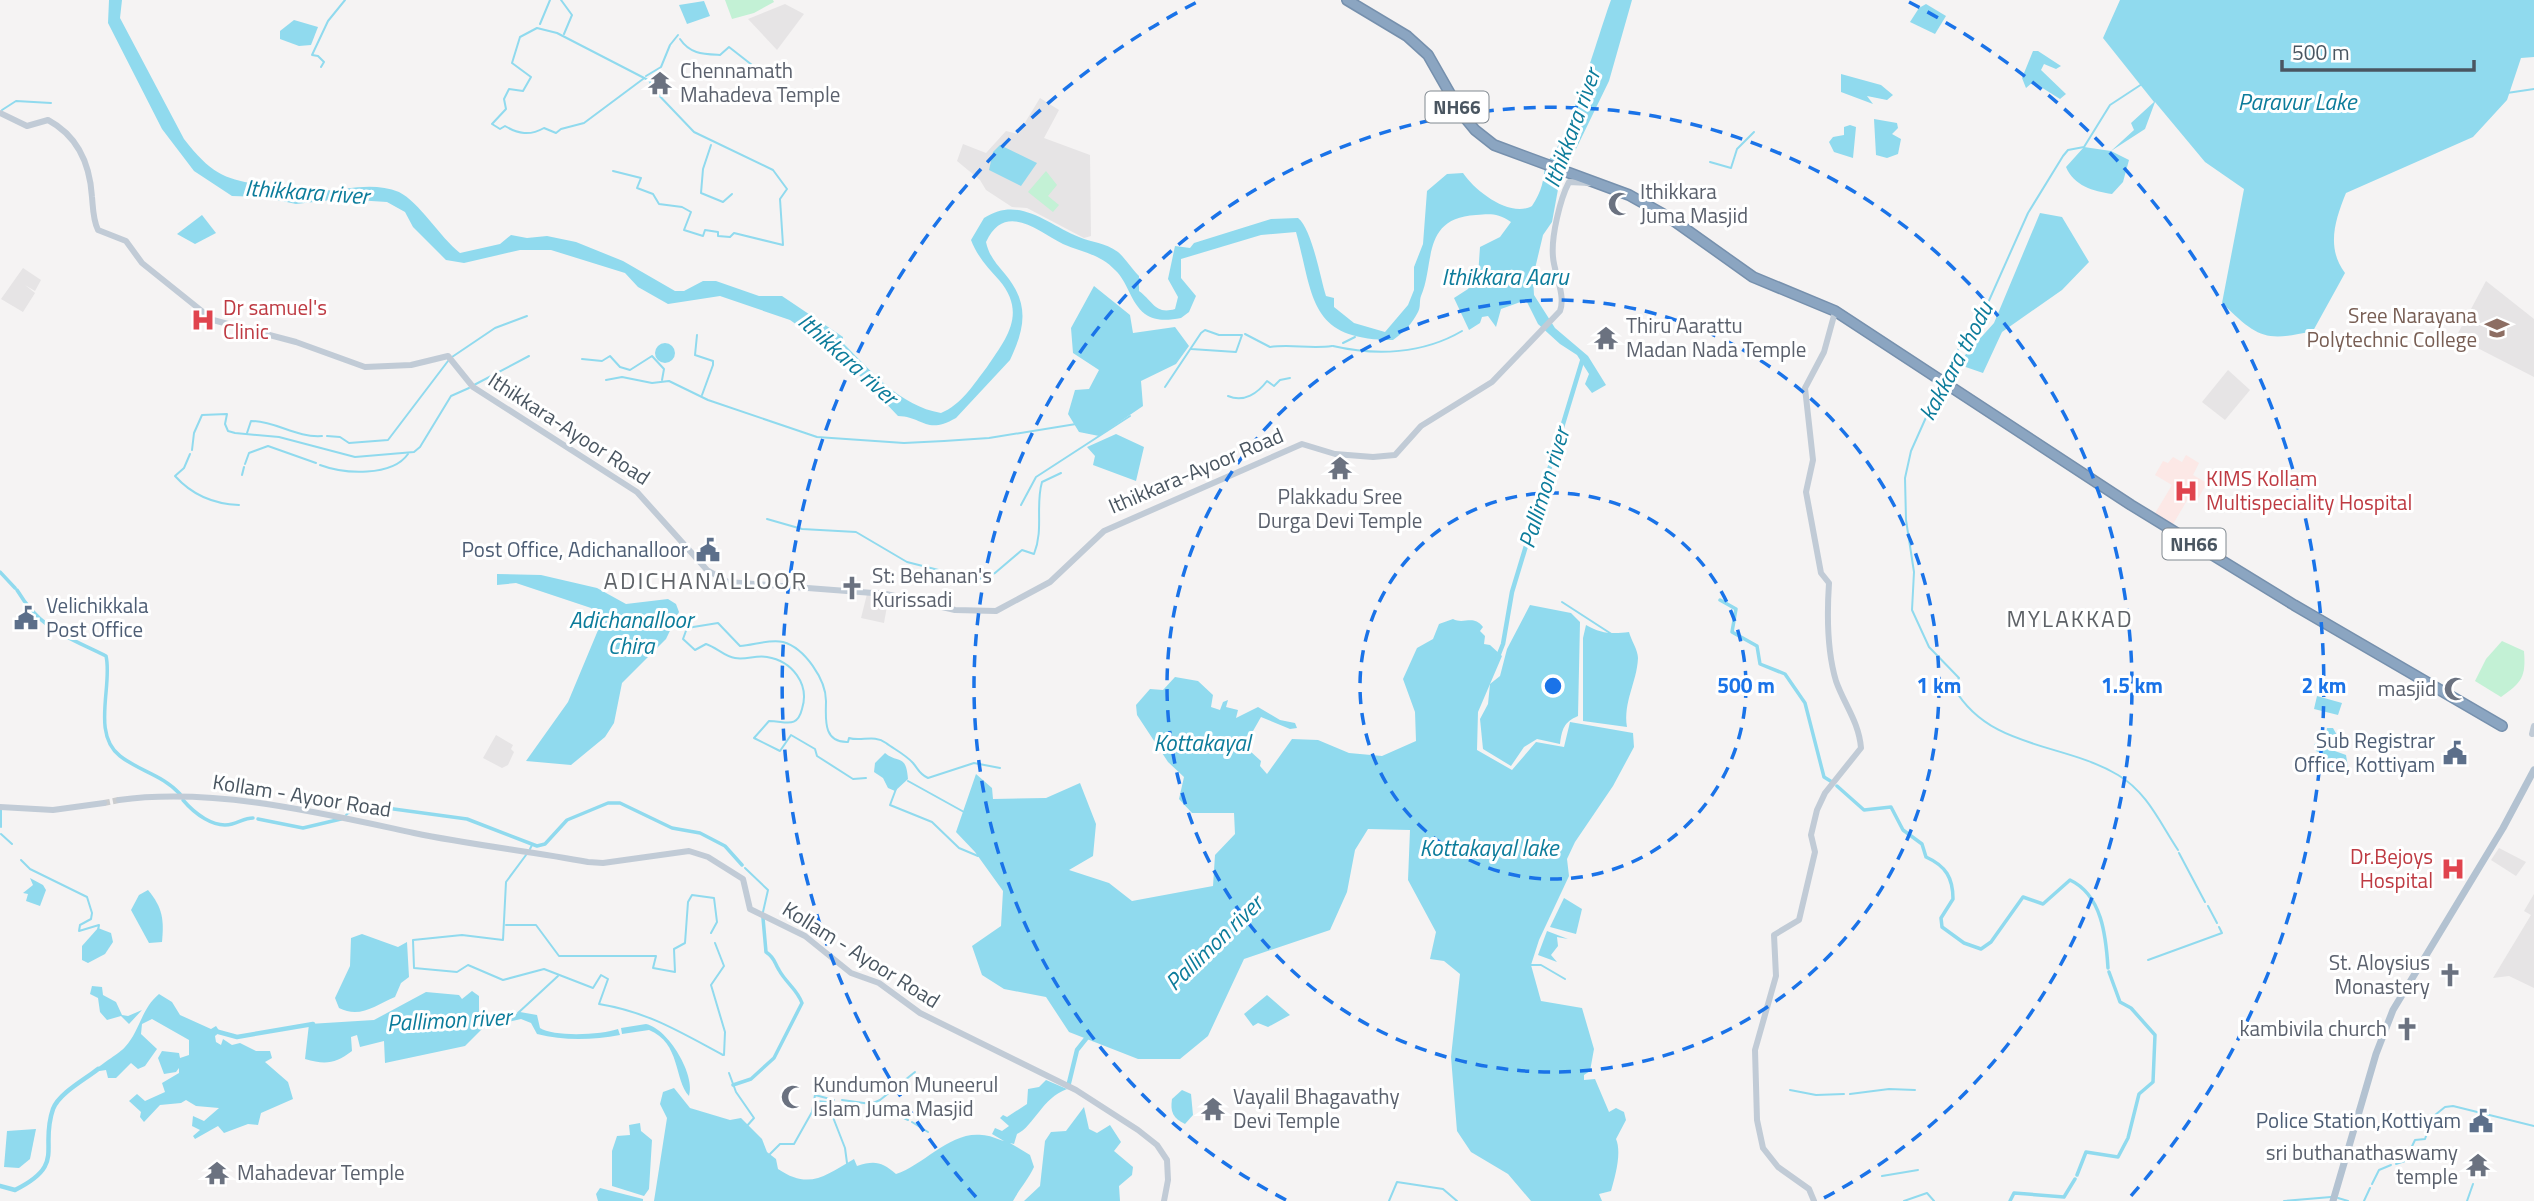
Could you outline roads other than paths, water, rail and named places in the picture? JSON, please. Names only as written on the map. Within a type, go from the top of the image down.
[{"type":"highway","name":"NH66","points":[[1347,0],[1392,27]]},
{"type":"highway","name":"NH66","points":[[1353,0],[1428,55],[1461,113],[1475,130],[1503,150],[1598,184],[1663,214],[1753,277],[1835,312],[2195,544],[2502,726]]},
{"type":"highway","name":"NH66","points":[[2450,694],[2486,712]]},
{"type":"main road","name":"Ithikkara-Ayoor Road","points":[[0,113],[27,126],[48,120],[74,142],[91,173],[98,230],[126,241],[142,263],[209,318],[296,342],[365,367],[411,365],[448,356],[472,386],[637,492],[707,570],[728,582],[886,594],[956,610],[996,611],[1050,582],[1104,530],[1302,444],[1335,454],[1393,456],[1421,425],[1492,382],[1554,318],[1562,302],[1552,251],[1560,201],[1569,182],[1598,184]]},
{"type":"main road","points":[[1814,1201],[1809,1189],[1781,1170],[1763,1148],[1757,1120],[1755,1050],[1776,976],[1774,935],[1799,920],[1816,849],[1811,835],[1817,810],[1825,793],[1861,748],[1854,718],[1833,670],[1830,634],[1825,614],[1829,583],[1821,573],[1806,492],[1813,460],[1805,388],[1824,352],[1835,312]]},
{"type":"main road","points":[[2333,1201],[2376,1054],[2393,1010],[2534,770]]},
{"type":"main road","name":"Kollam - Ayoor Road","points":[[119,800],[186,797],[299,810],[588,862],[696,852],[744,879],[750,909],[805,936],[851,973],[879,983],[920,1013],[1076,1090],[1140,1131],[1157,1145],[1167,1160],[1164,1201]]},
{"type":"main road","points":[[0,807],[53,810],[104,803]]},
{"type":"water","name":"Ithikkara Aaru","points":[[109,0],[122,0],[120,18],[184,139],[205,162],[224,175],[246,182],[305,191],[371,187],[390,189],[407,197],[460,253],[500,244],[511,235],[527,238],[547,236],[576,242],[623,261],[675,291],[684,291],[703,281],[716,281],[759,296],[782,296],[843,337],[843,343],[899,395],[926,409],[941,413],[955,405],[972,387],[1001,346],[1011,325],[1012,303],[1007,292],[980,257],[971,240],[984,218],[1009,209],[1033,214],[1079,237],[1113,249],[1139,276],[1139,291],[1163,310],[1175,309],[1178,297],[1168,279],[1175,246],[1190,248],[1194,243],[1271,219],[1298,218],[1307,232],[1315,254],[1326,296],[1334,298],[1334,307],[1354,323],[1385,332],[1408,305],[1414,290],[1414,267],[1423,244],[1427,191],[1447,174],[1463,173],[1484,195],[1504,206],[1523,209],[1532,206],[1542,185],[1545,163],[1553,155],[1572,115],[1611,0],[1632,0],[1609,81],[1559,184],[1552,222],[1543,235],[1533,277],[1534,295],[1555,328],[1588,356],[1606,385],[1592,393],[1585,384],[1589,374],[1577,355],[1538,324],[1526,300],[1501,309],[1496,327],[1488,316],[1482,317],[1480,323],[1469,330],[1454,298],[1468,289],[1478,276],[1480,247],[1500,237],[1511,222],[1498,216],[1490,214],[1458,218],[1446,224],[1433,245],[1419,310],[1407,328],[1393,340],[1365,338],[1345,332],[1330,323],[1319,310],[1312,295],[1296,232],[1261,235],[1181,259],[1181,278],[1196,296],[1189,312],[1181,318],[1163,320],[1149,317],[1140,309],[1123,280],[1103,260],[1063,244],[1033,227],[1012,221],[1003,223],[994,230],[986,242],[993,259],[1013,285],[1022,306],[1022,327],[1010,360],[956,418],[938,425],[926,424],[898,416],[840,355],[790,320],[720,296],[668,304],[638,287],[625,273],[551,250],[520,250],[464,263],[446,260],[413,227],[405,212],[387,202],[340,199],[296,204],[263,197],[232,196],[194,171],[162,129],[108,23]]},
{"type":"water","name":"Paravur Lake","points":[[2120,0],[2534,0],[2534,57],[2521,58],[2507,100],[2473,137],[2346,193],[2334,234],[2336,254],[2345,273],[2313,331],[2284,336],[2263,334],[2245,324],[2222,303],[2244,189],[2205,162],[2155,102],[2145,129],[2111,151],[2134,130],[2131,123],[2154,102],[2103,38]]},
{"type":"water","points":[[704,1],[710,16],[687,24],[679,5]]},
{"type":"water","points":[[1926,4],[1946,16],[1935,34],[1910,22],[1919,8]]},
{"type":"water","points":[[294,20],[318,27],[311,45],[299,46],[280,39],[280,31]]},
{"type":"water","points":[[2033,51],[2038,51],[2061,66],[2056,69],[2044,64],[2041,70],[2066,94],[2060,99],[2033,82],[2026,88],[2022,78]]},
{"type":"water","points":[[1841,74],[1881,85],[1893,95],[1887,100],[1867,96],[1873,104],[1841,92]]},
{"type":"water","points":[[1874,119],[1897,123],[1898,128],[1892,134],[1901,139],[1898,154],[1887,158],[1876,155]]},
{"type":"water","points":[[1844,127],[1856,127],[1853,158],[1834,152],[1829,142],[1833,137],[1844,135]]},
{"type":"water","points":[[1000,145],[1037,163],[1021,186],[989,170],[993,152]]},
{"type":"water","points":[[2084,147],[2111,151],[2129,160],[2123,182],[2112,194],[2079,183],[2066,167]]},
{"type":"water","points":[[2040,213],[2062,217],[2089,262],[2062,290],[2002,332],[1983,373],[1957,364],[1994,323]]},
{"type":"water","points":[[202,215],[216,233],[195,244],[177,234]]},
{"type":"water","points":[[1094,286],[1130,315],[1133,333],[1175,327],[1189,346],[1176,364],[1141,381],[1143,406],[1099,436],[1079,432],[1068,414],[1075,390],[1089,389],[1099,370],[1073,353],[1071,328]]},
{"type":"water","points":[[665,343],[672,346],[675,353],[672,360],[665,363],[658,360],[655,353],[658,346]]},
{"type":"water","points":[[1116,434],[1144,447],[1136,481],[1093,465],[1095,456],[1087,447]]},
{"type":"water","name":"Adichanalloor Chira","points":[[497,574],[541,575],[597,588],[626,604],[668,599],[676,604],[679,612],[666,639],[622,683],[614,723],[605,737],[571,765],[526,761],[568,702],[601,623],[591,608],[516,583],[497,585]]},
{"type":"water","points":[[1530,605],[1571,613],[1580,622],[1578,716],[1564,727],[1560,744],[1537,739],[1524,747],[1511,766],[1483,749],[1480,719],[1488,704],[1490,684],[1500,676],[1507,649]]},
{"type":"water","name":"Kottakayal lake","points":[[1453,619],[1479,623],[1483,627],[1480,631],[1485,636],[1484,644],[1490,645],[1502,656],[1478,712],[1477,750],[1512,770],[1536,742],[1564,747],[1570,722],[1633,733],[1634,747],[1567,859],[1569,876],[1539,940],[1531,965],[1541,1001],[1582,1008],[1594,1049],[1590,1071],[1584,1075],[1584,1080],[1595,1079],[1609,1112],[1616,1108],[1624,1112],[1626,1120],[1616,1139],[1618,1158],[1614,1179],[1611,1191],[1599,1194],[1602,1201],[1531,1201],[1508,1174],[1471,1152],[1457,1131],[1451,1057],[1460,974],[1444,961],[1430,959],[1436,932],[1408,880],[1410,830],[1368,829],[1355,850],[1347,892],[1330,930],[1244,959],[1208,1036],[1180,1059],[1138,1059],[1069,1032],[1046,997],[1004,989],[982,975],[972,946],[1001,926],[1003,891],[975,852],[956,832],[976,774],[992,788],[993,799],[1046,798],[1080,783],[1096,824],[1093,856],[1069,870],[1109,883],[1132,901],[1213,886],[1215,855],[1235,834],[1234,813],[1192,813],[1179,799],[1184,777],[1168,762],[1137,715],[1136,705],[1150,689],[1163,690],[1175,677],[1198,681],[1213,695],[1211,707],[1220,710],[1223,702],[1228,700],[1226,707],[1238,710],[1236,718],[1258,707],[1280,720],[1295,723],[1297,728],[1290,729],[1261,717],[1253,731],[1240,742],[1261,761],[1260,766],[1267,774],[1292,739],[1318,740],[1349,753],[1382,756],[1416,741],[1415,712],[1403,679],[1417,648],[1433,639],[1439,624]]},
{"type":"water","points":[[1586,625],[1607,633],[1629,632],[1636,648],[1637,667],[1627,709],[1627,727],[1583,721],[1583,638]]},
{"type":"water","points":[[2317,696],[2342,703],[2338,715],[2314,709]]},
{"type":"water","points":[[2327,728],[2333,728],[2338,737],[2331,741],[2332,750],[2346,755],[2348,767],[2317,770],[2328,756],[2316,751],[2314,744],[2325,742]]},
{"type":"water","points":[[885,753],[901,760],[907,771],[908,779],[895,791],[888,788],[883,778],[874,772],[875,763]]},
{"type":"water","points":[[30,878],[43,885],[46,890],[40,906],[26,901],[28,894],[23,893],[33,885]]},
{"type":"water","points":[[148,890],[161,914],[162,942],[149,943],[131,910],[139,895]]},
{"type":"water","points":[[1564,898],[1582,909],[1576,934],[1550,927]]},
{"type":"water","points":[[98,928],[111,933],[113,942],[105,954],[88,963],[82,960],[82,946]]},
{"type":"water","points":[[1547,931],[1568,939],[1557,937],[1558,946],[1551,955],[1557,962],[1538,955]]},
{"type":"water","points":[[362,934],[398,947],[407,942],[409,977],[401,983],[395,997],[368,1010],[347,1011],[339,1008],[335,998],[350,966],[351,938]]},
{"type":"water","points":[[92,986],[102,987],[103,995],[116,1002],[122,1015],[128,1016],[142,1010],[129,1024],[121,1016],[107,1020],[100,1012],[98,998],[90,994]]},
{"type":"water","points":[[472,991],[479,996],[479,1014],[497,1016],[497,1024],[482,1029],[465,1046],[385,1063],[384,1041],[360,1047],[357,1035],[351,1037],[352,1051],[340,1059],[324,1063],[305,1059],[309,1024],[374,1020],[426,992],[459,995],[462,999]]},
{"type":"water","points":[[159,994],[172,1002],[180,1015],[211,1029],[216,1026],[220,1032],[215,1036],[216,1042],[221,1045],[223,1039],[232,1045],[240,1043],[256,1051],[270,1051],[272,1058],[265,1062],[288,1082],[293,1099],[261,1113],[258,1125],[248,1124],[224,1133],[218,1126],[195,1139],[193,1136],[200,1130],[192,1126],[193,1116],[204,1121],[219,1108],[196,1106],[186,1100],[160,1105],[144,1122],[140,1117],[141,1112],[129,1101],[137,1094],[145,1101],[165,1092],[162,1083],[179,1073],[179,1068],[176,1072],[164,1074],[158,1058],[162,1051],[179,1053],[180,1058],[189,1055],[189,1040],[152,1019],[142,1024],[141,1034],[157,1049],[145,1066],[138,1069],[131,1063],[116,1078],[108,1078],[106,1070],[93,1072],[125,1047],[148,1006]]},
{"type":"water","points":[[1267,995],[1290,1015],[1268,1027],[1258,1023],[1253,1026],[1244,1014]]},
{"type":"water","points":[[520,1012],[537,1015],[540,1028],[546,1031],[578,1034],[618,1029],[620,1035],[568,1039],[537,1034],[531,1023],[521,1019],[499,1024],[500,1016],[508,1013],[512,1016]]},
{"type":"water","points":[[646,1024],[663,1035],[679,1054],[688,1077],[689,1096],[684,1089],[672,1052],[659,1036],[649,1030],[622,1034],[621,1028]]},
{"type":"water","points":[[1046,1080],[1067,1089],[1051,1099],[1017,1134],[1014,1144],[1010,1143],[1030,1155],[1034,1167],[1013,1201],[654,1201],[667,1118],[660,1104],[663,1092],[674,1088],[690,1108],[730,1120],[741,1118],[762,1139],[767,1152],[776,1159],[778,1169],[799,1179],[808,1180],[825,1175],[854,1159],[857,1166],[878,1163],[896,1174],[917,1164],[948,1143],[970,1135],[985,1135],[1004,1141],[992,1134],[995,1128],[1002,1131],[1009,1126],[1000,1118],[1003,1115],[1007,1117],[1027,1104],[1028,1089],[1039,1087]]},
{"type":"water","points":[[1182,1090],[1191,1094],[1193,1115],[1185,1124],[1175,1117],[1172,1108],[1172,1099]]},
{"type":"water","points":[[1084,1107],[1089,1129],[1097,1133],[1110,1125],[1121,1142],[1114,1151],[1133,1167],[1132,1175],[1119,1186],[1120,1201],[1024,1201],[1040,1186],[1045,1141],[1051,1132],[1066,1131]]},
{"type":"water","points":[[640,1123],[641,1131],[652,1140],[649,1189],[644,1196],[612,1186],[612,1151],[617,1136],[630,1135],[629,1125]]},
{"type":"water","points":[[36,1129],[30,1159],[19,1168],[4,1167],[7,1131]]},
{"type":"water","points":[[600,1188],[643,1201],[598,1201],[596,1194]]},
{"type":"waterway","points":[[321,67],[324,62],[318,56],[312,55],[328,21],[345,0]]},
{"type":"waterway","points":[[540,24],[550,0]]},
{"type":"waterway","points":[[561,0],[572,15],[564,34]]},
{"type":"waterway","points":[[613,171],[641,178],[637,188],[653,194],[659,204],[682,207],[691,212],[684,230],[703,236],[705,230],[718,232],[718,236],[730,237],[734,233],[783,245],[780,199],[787,189],[773,170],[694,132],[651,87],[650,81],[557,33],[537,28],[520,37],[512,63],[531,77],[523,91],[509,89],[504,99],[506,109],[492,124],[500,129],[505,126],[524,133],[544,128],[556,133],[584,123],[643,79]]},
{"type":"waterway","points":[[646,76],[661,67],[670,45],[678,35]]},
{"type":"waterway","points":[[680,39],[688,48],[703,53],[720,55],[729,47],[761,72]]},
{"type":"waterway","name":"kakkara thodu","points":[[1944,378],[1961,344],[1975,332],[2028,213],[2063,156],[2068,150],[2084,147],[2110,105],[2142,84]]},
{"type":"waterway","points":[[2507,93],[2534,89]]},
{"type":"waterway","points":[[2,110],[16,101],[51,103]]},
{"type":"waterway","points":[[1710,162],[1731,168],[1737,149],[1754,132]]},
{"type":"waterway","points":[[711,145],[703,169],[701,193],[723,202],[732,194]]},
{"type":"waterway","points":[[452,357],[495,328],[527,316]]},
{"type":"waterway","points":[[1165,387],[1201,333],[1205,330],[1219,335],[1242,335],[1236,352],[1191,349]]},
{"type":"waterway","points":[[1333,346],[1366,351],[1399,351],[1447,339],[1462,331]]},
{"type":"waterway","points":[[1245,334],[1270,347],[1332,346]]},
{"type":"waterway","points":[[697,335],[695,355],[713,361],[702,395]]},
{"type":"waterway","points":[[1343,343],[1355,337]]},
{"type":"waterway","points":[[474,385],[529,356]]},
{"type":"waterway","points":[[582,359],[602,361],[610,356],[620,367],[630,370],[652,356],[664,369],[662,380]]},
{"type":"waterway","name":"Pallimon river","points":[[1497,659],[1503,644],[1512,592],[1583,358]]},
{"type":"waterway","points":[[327,436],[340,437],[349,443],[388,440],[448,361]]},
{"type":"waterway","points":[[606,380],[622,377],[652,383],[669,381],[708,400],[817,437],[904,443],[944,441],[989,438],[1076,424]]},
{"type":"waterway","points":[[1228,396],[1245,397],[1255,393],[1267,381],[1274,386],[1280,380],[1290,378]]},
{"type":"waterway","name":"kakkara thodu","points":[[1940,386],[1911,451],[1905,478],[1906,520],[1914,572],[1912,610],[1929,647],[1959,678],[1954,688],[1969,708],[1987,723],[2007,734],[2097,764],[2118,775],[2145,799],[2178,850]]},
{"type":"waterway","points":[[192,450],[194,433],[202,415],[227,414],[225,424],[228,431],[235,433],[279,437],[355,457],[414,452],[420,447],[451,396],[469,388]]},
{"type":"waterway","points":[[1021,505],[1036,477],[1130,416]]},
{"type":"waterway","points":[[247,433],[251,421],[322,436]]},
{"type":"waterway","points":[[245,464],[249,453],[268,446],[316,463]]},
{"type":"waterway","points":[[190,454],[184,468],[175,476],[204,497],[239,505]]},
{"type":"waterway","points":[[320,465],[367,472],[391,467],[408,454]]},
{"type":"waterway","points":[[242,475],[244,467]]},
{"type":"waterway","points":[[767,519],[802,529],[856,532],[907,562],[979,579],[995,573],[1022,550],[1034,554],[1042,482],[1061,473]]},
{"type":"waterway","points":[[0,572],[15,588]]},
{"type":"waterway","points":[[17,590],[26,604],[45,623],[106,656],[105,722],[111,747],[127,761],[166,782],[180,794]]},
{"type":"waterway","points":[[1720,600],[1736,609],[1732,632],[1757,646],[1760,664],[1785,674],[1805,703],[1824,777],[1832,782]]},
{"type":"waterway","points":[[1562,602],[1613,635]]},
{"type":"waterway","points":[[866,778],[853,779],[817,756],[815,749],[791,735],[780,751],[754,738],[769,721],[794,722],[800,715],[804,700],[797,675],[776,659],[731,657],[706,644],[695,650],[683,639],[687,628],[718,623],[740,646],[778,641],[791,645],[806,658],[818,675],[825,693],[827,728],[830,734],[840,741],[848,742],[849,738],[881,740],[907,757],[928,778],[974,763],[1000,768]]},
{"type":"waterway","points":[[908,781],[964,812]]},
{"type":"waterway","points":[[1837,786],[1864,810],[1891,807],[1903,830],[1922,844],[1926,857],[1939,864],[1950,879],[1953,899],[1941,918],[1942,927],[1964,943],[1981,949],[1991,942],[2023,897],[2043,904],[2070,880],[2081,887],[2096,906],[2104,930],[2108,968]]},
{"type":"waterway","points":[[896,789],[890,805],[932,822],[959,848],[978,856]]},
{"type":"waterway","points":[[183,800],[199,815],[218,824],[232,824],[253,818]]},
{"type":"waterway","points":[[346,815],[361,803],[375,806]]},
{"type":"waterway","points":[[379,807],[467,819],[537,846],[545,844],[567,820],[608,803],[620,803],[672,828],[700,833],[725,846],[742,865]]},
{"type":"waterway","points":[[1,810],[1,827]]},
{"type":"waterway","points":[[258,819],[303,828],[341,819]]},
{"type":"waterway","points":[[1,834],[12,844]]},
{"type":"waterway","points":[[530,849],[532,845]]},
{"type":"waterway","name":"kakkara thodu","points":[[2179,853],[2205,902]]},
{"type":"waterway","points":[[526,855],[506,882],[503,940],[462,935],[413,940],[414,968],[457,972],[468,965],[503,980],[544,969],[593,988],[601,975],[608,979],[599,1004],[648,1018],[723,1055]]},
{"type":"waterway","points":[[21,860],[30,869],[87,897],[91,919],[80,925],[79,931],[99,925],[98,930]]},
{"type":"waterway","points":[[745,868],[768,890],[763,912]]},
{"type":"waterway","points":[[506,925],[536,925],[559,956],[656,956],[653,968],[675,972],[674,949],[685,943],[688,902],[692,895],[714,898],[717,922],[711,933]]},
{"type":"waterway","name":"kakkara thodu","points":[[2208,906],[2217,923]]},
{"type":"waterway","points":[[733,1085],[751,1079],[774,1058],[802,1003],[773,958],[766,952],[763,918]]},
{"type":"waterway","name":"kakkara thodu","points":[[2148,960],[2222,933],[2219,927]]},
{"type":"waterway","points":[[715,943],[724,966],[711,985],[725,1032],[724,1055]]},
{"type":"waterway","points":[[1531,965],[1541,965],[1565,979]]},
{"type":"waterway","points":[[2077,1175],[2086,1152],[2118,1157],[2128,1138],[2139,1094],[2153,1082],[2155,1035],[2131,1008],[2120,1002],[2109,972]]},
{"type":"waterway","points":[[518,1013],[558,976]]},
{"type":"waterway","name":"Pallimon river","points":[[215,1031],[237,1037],[313,1024]]},
{"type":"waterway","name":"Pallimon river","points":[[1068,1087],[1077,1050],[1089,1035]]},
{"type":"waterway","name":"Pallimon river","points":[[0,1186],[15,1190],[41,1172],[48,1155],[49,1123],[56,1103],[98,1069]]},
{"type":"waterway","points":[[842,1100],[871,1104],[915,1072]]},
{"type":"waterway","points":[[729,1073],[736,1092],[754,1118],[746,1127]]},
{"type":"waterway","points":[[1850,1094],[1889,1089],[1915,1090]]},
{"type":"waterway","points":[[1790,1090],[1816,1095],[1844,1094]]},
{"type":"waterway","points":[[770,1154],[780,1144],[794,1144],[812,1112],[815,1095],[834,1100]]},
{"type":"waterway","points":[[816,1101],[827,1102],[845,1148],[847,1163]]},
{"type":"waterway","points":[[874,1104],[908,1120]]},
{"type":"waterway","points":[[2435,1115],[2445,1107],[2453,1106],[2534,1126]]},
{"type":"waterway","points":[[2396,1164],[2405,1161],[2415,1140],[2425,1139],[2432,1118]]},
{"type":"waterway","points":[[912,1122],[928,1132]]},
{"type":"waterway","points":[[2372,1184],[2379,1170],[2391,1165]]},
{"type":"waterway","points":[[1882,1176],[1918,1170]]},
{"type":"waterway","points":[[2010,1201],[2014,1193],[2064,1197],[2075,1179]]},
{"type":"waterway","points":[[1389,1201],[1397,1182],[1443,1189],[1457,1201]]},
{"type":"waterway","points":[[2467,1201],[2473,1184]]},
{"type":"waterway","points":[[2364,1201],[2370,1188]]},
{"type":"waterway","points":[[1904,1201],[1927,1193],[1934,1201]]},
{"type":"waterway","points":[[2284,1201],[2331,1197]]},
{"type":"waterway","points":[[2338,1198],[2348,1201]]},
{"type":"tunnel","points":[[104,803],[119,800]]},
{"type":"place","name":"Chennamath Mahadeva Temple","points":[[660,83]]},
{"type":"place","name":"Ithikkara Juma Masjid","points":[[1620,204]]},
{"type":"place","name":"Dr samuel's Clinic","points":[[203,320]]},
{"type":"place","name":"Sree Narayana Polytechnic College","points":[[2497,328]]},
{"type":"place","name":"Thiru Aarattu Madan Nada Temple","points":[[1606,338]]},
{"type":"place","name":"Plakkadu Sree Durga Devi Temple","points":[[1340,468]]},
{"type":"place","name":"KIMS Kollam Multispeciality Hospital","points":[[2186,491]]},
{"type":"place","name":"Post Office, Adichanalloor","points":[[708,550]]},
{"type":"place","name":"St: Behanan's Kurissadi","points":[[852,588]]},
{"type":"place","name":"Velichikkala Post Office","points":[[26,618]]},
{"type":"place","name":"masjid","points":[[2456,689]]},
{"type":"place","name":"Sub Registrar Office, Kottiyam","points":[[2455,753]]},
{"type":"place","name":"Dr.Bejoys Hospital","points":[[2453,869]]},
{"type":"place","name":"St. Aloysius Monastery","points":[[2450,975]]},
{"type":"place","name":"kambivila church","points":[[2407,1029]]},
{"type":"place","name":"Kundumon Muneerul Islam Juma Masjid","points":[[793,1097]]},
{"type":"place","name":"Vayalil Bhagavathy Devi Temple","points":[[1213,1109]]},
{"type":"place","name":"Police Station,Kottiyam","points":[[2481,1121]]},
{"type":"place","name":"sri buthanathaswamy temple","points":[[2478,1165]]},
{"type":"place","name":"Mahadevar Temple","points":[[217,1173]]},
{"type":"district","name":"ADICHANALLOOR","points":[[706,581]]},
{"type":"district","name":"MYLAKKAD","points":[[2070,619]]},
{"type":"water label","name":"Ithikkara river","points":[[1572,128]]},
{"type":"water label","name":"Ithikkara river","points":[[307,192]]},
{"type":"water label","name":"Ithikkara river","points":[[848,359]]},
{"type":"water label","name":"Kottakayal","points":[[1202,743]]}]
